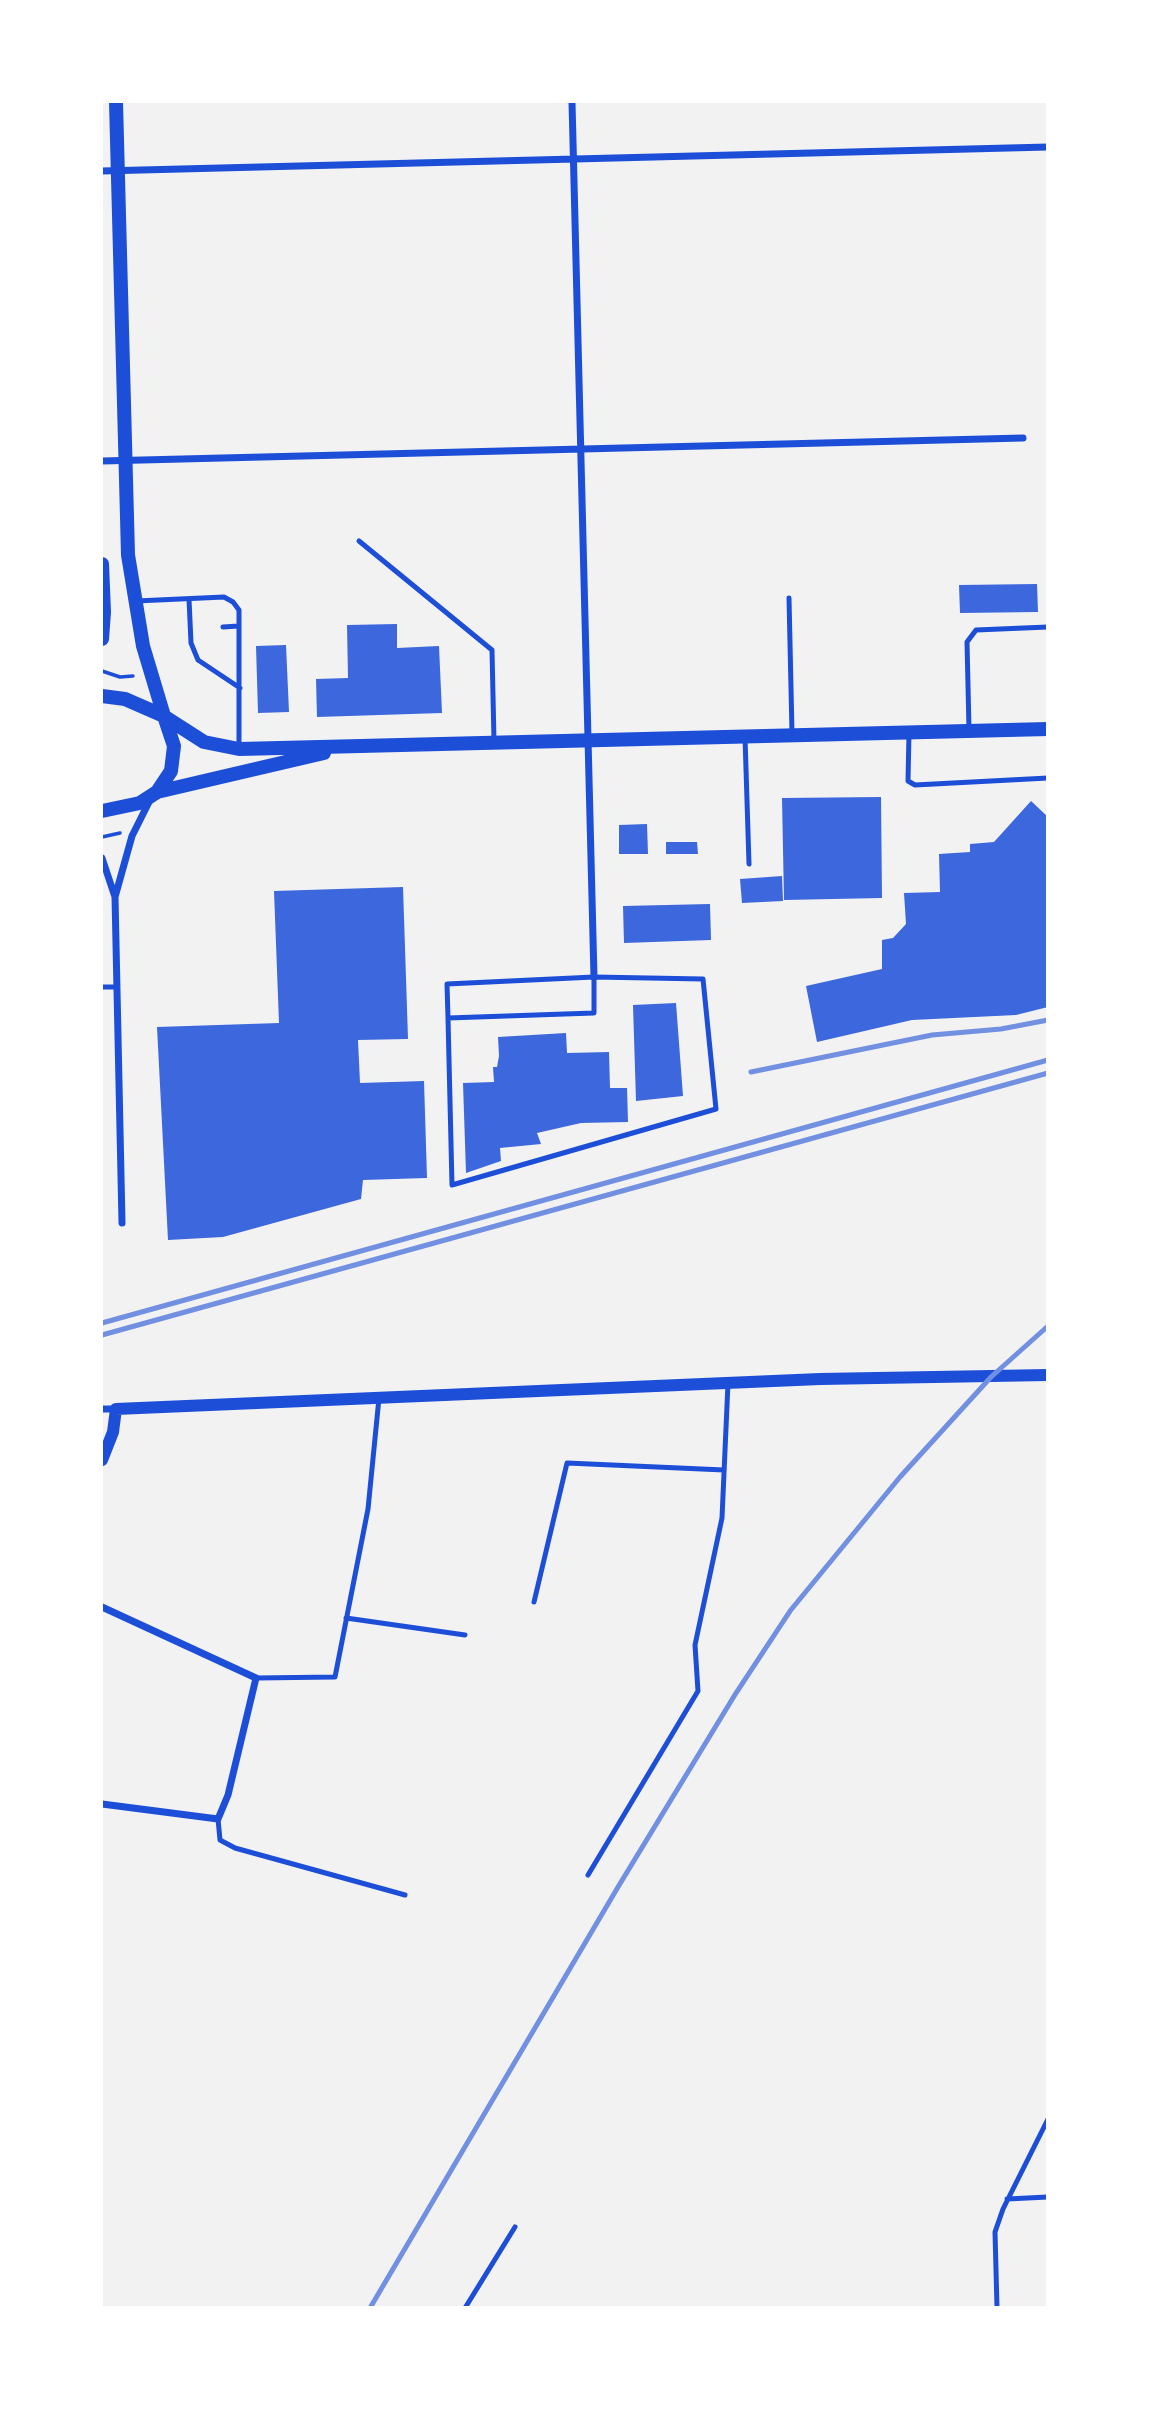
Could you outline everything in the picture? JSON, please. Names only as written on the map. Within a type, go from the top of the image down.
[{"type":"main road","points":[[116,102],[124,461],[133,601],[148,672],[174,746],[171,771],[155,794]]},
{"type":"main road","points":[[102,564],[102,639]]},
{"type":"main road","points":[[102,696],[125,699],[164,717],[204,742],[239,749],[264,746],[353,748],[1048,729]]},
{"type":"main road","points":[[102,811],[126,808],[155,794],[234,772],[353,748]]},
{"type":"street","points":[[572,102],[594,977]]},
{"type":"street","points":[[102,171],[1048,147]]},
{"type":"street","points":[[102,461],[1023,438]]},
{"type":"street","points":[[122,1223],[115,898],[132,836],[155,794]]},
{"type":"street","points":[[102,858],[115,898]]},
{"type":"street","points":[[102,1409],[728,1383],[1048,1375]]},
{"type":"street","points":[[102,1460],[113,1432],[116,1409]]},
{"type":"street","points":[[102,1607],[256,1678],[228,1795],[218,1819],[102,1804]]},
{"type":"lane","points":[[359,541],[492,650],[495,744]]},
{"type":"lane","points":[[133,601],[224,597],[233,602],[239,610],[239,749]]},
{"type":"lane","points":[[789,598],[792,736]]},
{"type":"lane","points":[[189,599],[191,643],[198,660],[240,688]]},
{"type":"lane","points":[[223,627],[239,626]]},
{"type":"lane","points":[[969,732],[967,642],[976,630],[1048,627]]},
{"type":"lane","points":[[190,628],[200,628]]},
{"type":"lane","points":[[909,733],[908,781],[915,785],[1048,778]]},
{"type":"lane","points":[[745,737],[749,864]]},
{"type":"lane","points":[[448,1018],[594,1013],[594,977]]},
{"type":"lane","points":[[594,977],[703,979],[716,1109],[452,1185],[447,984],[594,977]]},
{"type":"lane","points":[[102,987],[117,987]]},
{"type":"lane","points":[[588,1875],[698,1690],[695,1645],[722,1518],[728,1383]]},
{"type":"lane","points":[[256,1678],[335,1677],[368,1508],[379,1398]]},
{"type":"lane","points":[[534,1602],[567,1463],[724,1471]]},
{"type":"lane","points":[[346,1618],[465,1635]]},
{"type":"lane","points":[[218,1819],[220,1840],[235,1848],[405,1895]]},
{"type":"lane","points":[[997,2308],[995,2232],[1007,2199],[1048,2119]]},
{"type":"lane","points":[[1007,2199],[1048,2197]]},
{"type":"lane","points":[[466,2308],[515,2227]]},
{"type":"path","points":[[102,671],[120,677],[137,675]]},
{"type":"path","points":[[102,837],[120,833]]},
{"type":"building","points":[[1037,584],[1038,612],[960,613],[959,585]]},
{"type":"building","points":[[397,624],[397,648],[439,646],[442,713],[317,717],[316,679],[348,678],[347,625]]},
{"type":"building","points":[[286,645],[289,712],[258,713],[256,646]]},
{"type":"building","points":[[881,797],[882,898],[784,900],[782,798]]},
{"type":"building","points":[[1031,801],[1048,817],[1048,1007],[1016,1015],[912,1020],[817,1042],[806,986],[882,969],[882,940],[893,938],[906,924],[904,893],[940,892],[939,854],[970,852],[970,844],[994,842]]},
{"type":"building","points":[[647,824],[648,854],[619,854],[619,825]]},
{"type":"building","points":[[666,842],[697,842],[698,854],[666,854]]},
{"type":"building","points":[[782,876],[783,901],[742,903],[740,879]]},
{"type":"building","points":[[403,887],[408,1039],[358,1040],[360,1083],[424,1081],[427,1178],[363,1180],[361,1199],[223,1237],[168,1240],[157,1027],[279,1023],[274,891]]},
{"type":"building","points":[[710,904],[711,940],[624,943],[623,906]]},
{"type":"building","points":[[676,1003],[683,1096],[636,1101],[633,1005]]},
{"type":"building","points":[[566,1033],[567,1053],[609,1052],[610,1088],[627,1088],[628,1122],[581,1123],[537,1133],[541,1144],[500,1148],[501,1161],[466,1173],[463,1083],[494,1082],[493,1067],[497,1067],[499,1056],[498,1037]]},
{"type":"railway","points":[[751,1072],[932,1035],[1001,1029],[1048,1020]]},
{"type":"railway","points":[[102,1323],[1048,1060]]},
{"type":"railway","points":[[102,1335],[1048,1073]]},
{"type":"railway","points":[[370,2308],[618,1887],[736,1693],[790,1611],[900,1477],[991,1377],[1048,1326]]}]
